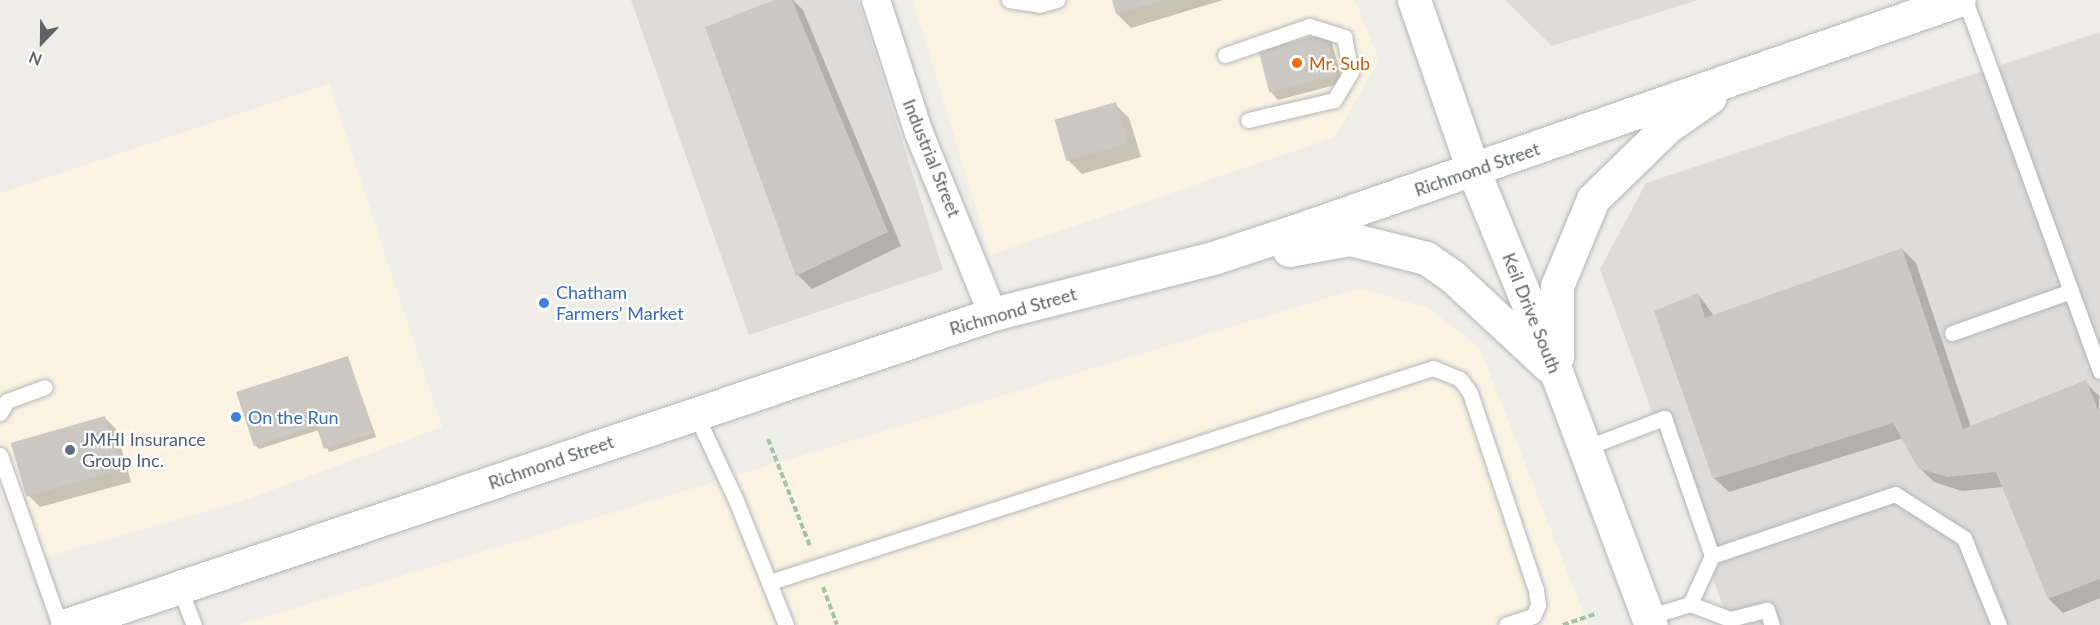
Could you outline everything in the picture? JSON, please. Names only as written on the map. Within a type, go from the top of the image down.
[{"type":"main road","name":"Keil Drive South","points":[[1414,0],[1474,172],[1557,374],[1650,621]]},
{"type":"main road","name":"Richmond Street","points":[[67,625],[180,589],[695,412],[993,314],[1213,258],[1474,172],[1745,71],[1959,0]]},
{"type":"main road","points":[[1557,374],[1557,286],[1593,199],[1667,127],[1745,71]]},
{"type":"main road","points":[[1213,258],[1350,239],[1426,258],[1452,276],[1557,374]]},
{"type":"street","name":"Industrial Street","points":[[876,0],[919,133],[993,314]]},
{"type":"lane","points":[[1009,0],[1039,5],[1057,0]]},
{"type":"lane","points":[[1965,0],[2100,371]]},
{"type":"lane","points":[[1225,55],[1309,26],[1344,38],[1351,72],[1334,100],[1248,120]]},
{"type":"lane","points":[[1952,333],[2071,291]]},
{"type":"lane","points":[[770,582],[1433,368],[1460,379],[1470,393],[1536,590],[1538,605],[1533,616],[1524,622],[1506,625]]},
{"type":"lane","points":[[0,413],[7,401],[45,387]]},
{"type":"lane","points":[[695,412],[770,582],[786,625]]},
{"type":"lane","points":[[1585,448],[1664,418],[1712,556],[1690,604],[1650,621]]},
{"type":"lane","points":[[0,455],[60,625]]},
{"type":"lane","points":[[1712,556],[1895,494],[1964,538],[1999,625]]},
{"type":"lane","points":[[180,589],[194,625]]},
{"type":"lane","points":[[1690,604],[1730,619],[1767,610],[1772,625]]},
{"type":"path","points":[[768,439],[810,546]]},
{"type":"path","points":[[823,586],[837,625]]},
{"type":"path","points":[[1563,625],[1597,613]]},
{"type":"shaded area","points":[[631,0],[858,0],[943,270],[749,335]]},
{"type":"shaded area","points":[[913,0],[1355,0],[1379,60],[1335,137],[990,255]]},
{"type":"shaded area","points":[[1505,0],[1698,0],[1552,46]]},
{"type":"shaded area","points":[[2100,32],[2100,625],[1730,625],[1600,269],[1646,183]]},
{"type":"shaded area","points":[[329,84],[442,427],[240,502],[27,562],[0,490],[0,193]]},
{"type":"shaded area","points":[[1360,288],[1428,308],[1480,348],[1588,625],[238,625]]},
{"type":"building","points":[[774,0],[792,0],[888,232],[796,276],[705,27]]},
{"type":"building","points":[[1112,0],[1162,0],[1162,1],[1116,14]]},
{"type":"building","name":"Mr. Sub","points":[[1325,33],[1336,75],[1269,92],[1258,51]]},
{"type":"building","points":[[1116,102],[1128,143],[1066,161],[1054,120]]},
{"type":"building","points":[[1902,248],[1963,429],[2086,380],[2100,415],[2100,579],[2048,599],[1996,472],[1947,477],[1918,468],[1893,423],[1713,479],[1654,311],[1698,293],[1705,318]]},
{"type":"building","points":[[348,356],[373,433],[324,449],[316,426],[254,446],[236,392]]},
{"type":"building","points":[[105,416],[120,470],[26,497],[11,443]]},
{"type":"place","name":"Mr. Sub","points":[[1297,63]]},
{"type":"place","name":"Chatham Farmers' Market","points":[[544,303]]},
{"type":"place","name":"On the Run","points":[[236,417]]},
{"type":"place","name":"JMHI Insurance Group Inc.","points":[[70,450]]}]
